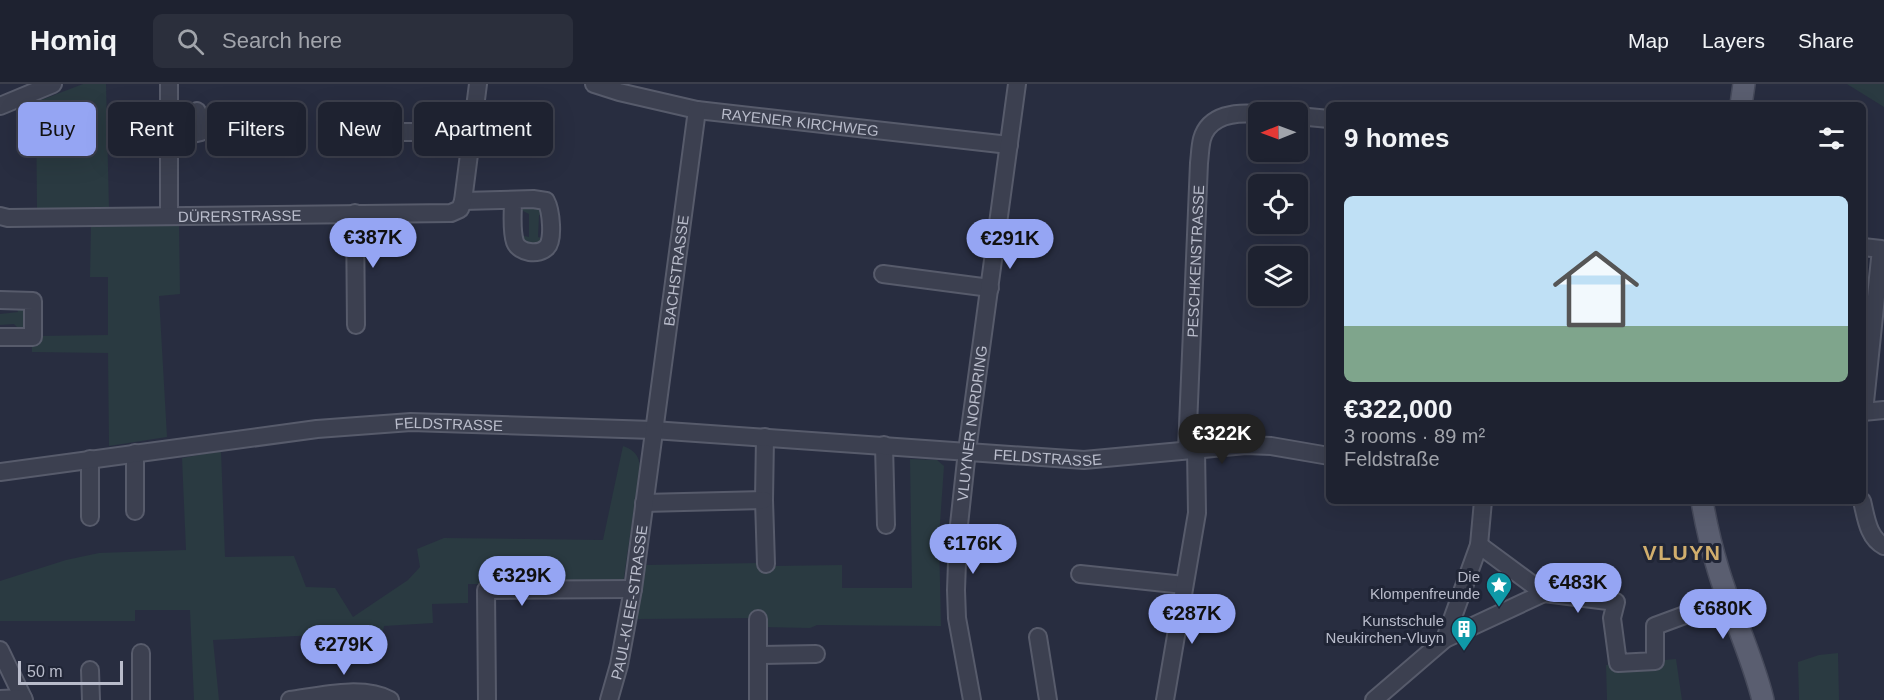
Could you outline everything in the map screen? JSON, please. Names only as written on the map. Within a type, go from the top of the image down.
[{"type":"main road","points":[[1741,102],[1744,84]]},
{"type":"main road","points":[[1703,504],[1714,531],[1718,570],[1755,670],[1763,700]]},
{"type":"street","points":[[0,106],[53,84]]},
{"type":"street","points":[[169,84],[169,102]]},
{"type":"street","points":[[476,102],[478,84]]},
{"type":"street","name":"RAYENER KIRCHWEG","points":[[594,84],[697,110],[1009,145]]},
{"type":"street","name":"VLUYNER NORDRING","points":[[972,700],[959,630],[956,590],[958,534],[967,451],[1017,84]]},
{"type":"street","name":"BACHSTRASSE","points":[[653,430],[697,110]]},
{"type":"street","points":[[195,133],[201,132],[202,122],[197,111]]},
{"type":"street","name":"PESCHKENSTRASSE","points":[[1165,700],[1197,513],[1192,450],[1199,163],[1203,138],[1210,126],[1223,116],[1248,113]]},
{"type":"street","points":[[1308,117],[1326,119]]},
{"type":"street","points":[[169,156],[169,216]]},
{"type":"street","points":[[469,156],[463,201],[513,200]]},
{"type":"street","name":"DÜRERSTRASSE","points":[[0,216],[8,218],[355,213],[442,214],[460,209],[463,201]]},
{"type":"street","points":[[355,213],[356,325]]},
{"type":"street","points":[[1866,247],[1881,249],[1866,393]]},
{"type":"street","points":[[883,274],[990,288]]},
{"type":"street","points":[[0,300],[33,301],[33,337],[0,337]]},
{"type":"street","points":[[1866,412],[1884,410]]},
{"type":"street","name":"FELDSTRASSE","points":[[0,472],[316,429],[411,422],[653,430],[1084,460],[1246,445],[1271,446],[1326,455]]},
{"type":"street","name":"PAUL-KLEE-STRASSE","points":[[609,700],[619,665],[633,589],[653,430]]},
{"type":"street","points":[[765,437],[766,564]]},
{"type":"street","points":[[884,445],[886,525]]},
{"type":"street","points":[[135,453],[135,511]]},
{"type":"street","points":[[90,459],[90,517]]},
{"type":"street","points":[[644,503],[764,500]]},
{"type":"street","points":[[1445,639],[1479,545],[1483,504]]},
{"type":"street","points":[[1863,504],[1869,527],[1878,543],[1884,546]]},
{"type":"street","points":[[1479,545],[1544,593],[1616,602],[1612,618],[1618,663],[1655,661],[1655,626],[1728,599]]},
{"type":"street","points":[[1080,574],[1185,585]]},
{"type":"street","points":[[1380,695],[1445,639],[1544,593],[1564,579]]},
{"type":"street","points":[[487,700],[486,590],[633,589]]},
{"type":"street","points":[[758,619],[758,700]]},
{"type":"street","points":[[1038,637],[1048,700]]},
{"type":"street","points":[[0,650],[24,699],[0,699]]},
{"type":"street","points":[[141,653],[141,700]]},
{"type":"street","points":[[758,655],[816,654]]},
{"type":"street","points":[[90,670],[91,700]]},
{"type":"street","points":[[293,700],[352,692],[377,695],[390,700]]},
{"type":"shaded area","points":[[83,84],[106,84],[109,209],[37,209],[37,156],[96,156],[96,102],[36,102]]},
{"type":"shaded area","points":[[1847,84],[1884,84],[1884,107]]},
{"type":"shaded area","points":[[541,203],[547,218],[539,215],[538,237],[547,240],[532,249],[519,235],[529,237],[529,214],[519,209],[523,204]]},
{"type":"shaded area","points":[[179,224],[180,294],[159,296],[167,437],[109,446],[108,353],[32,352],[32,342],[37,336],[108,335],[108,277],[90,277],[91,225]]},
{"type":"shaded area","points":[[15,304],[27,310],[27,328],[22,332],[14,324],[0,325],[0,314],[18,312]]},
{"type":"shaded area","points":[[623,446],[635,454],[640,467],[623,584],[468,584],[468,603],[432,604],[433,623],[384,626],[383,632],[213,640],[219,700],[194,700],[190,610],[135,610],[135,621],[0,621],[0,581],[66,560],[99,553],[186,550],[182,458],[221,451],[225,557],[294,556],[306,587],[335,588],[353,617],[408,580],[420,567],[417,549],[444,538],[603,540]]},
{"type":"shaded area","points":[[910,459],[937,460],[944,466],[939,538],[941,626],[761,627],[761,618],[637,619],[645,565],[760,563],[773,566],[842,565],[842,588],[912,588]]},
{"type":"shaded area","points":[[1838,653],[1839,700],[1799,700],[1798,662],[1819,655]]},
{"type":"shaded area","points":[[1676,659],[1682,700],[1607,700],[1606,665]]},
{"type":"place","name":"Die Klompenfreunde","points":[[1499,608]]},
{"type":"place","name":"Kunstschule Neukirchen-Vluyn","points":[[1464,652]]},
{"type":"district","name":"VLUYN","points":[[1682,552]]}]
